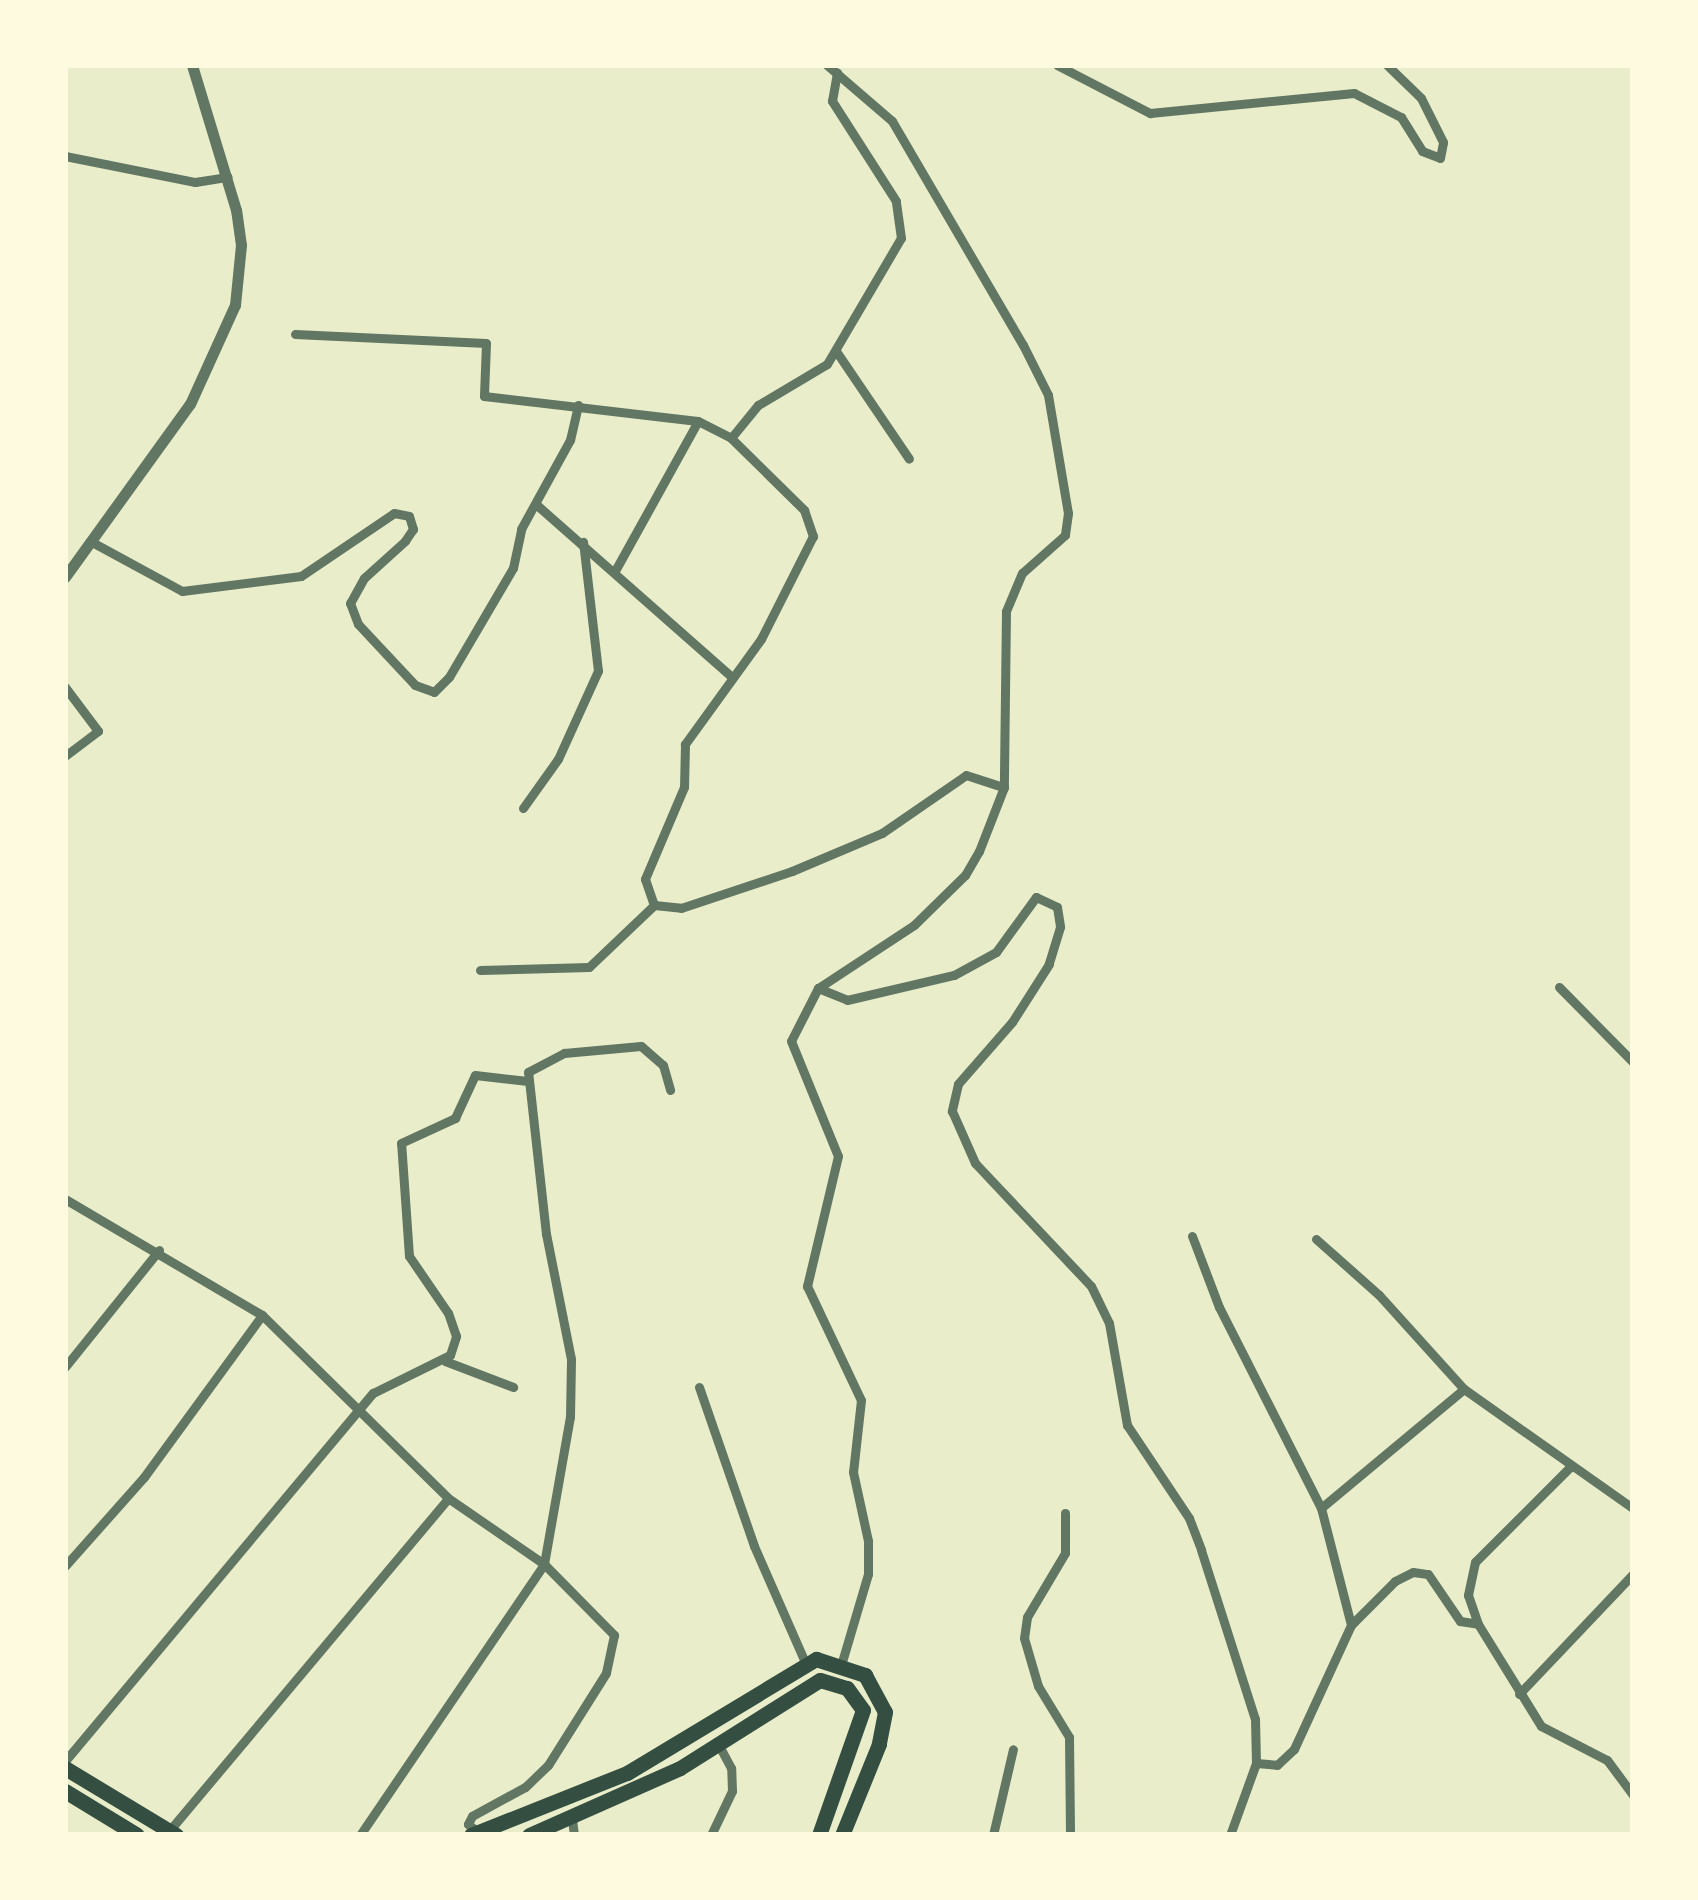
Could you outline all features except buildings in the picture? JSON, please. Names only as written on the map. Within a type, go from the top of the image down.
[{"type":"main road","points":[[476,1834],[564,1800],[708,1727],[806,1662],[842,1662],[872,1683],[884,1712],[879,1744],[842,1835]]},
{"type":"main road","points":[[837,1682],[842,1662]]},
{"type":"main road","points":[[530,1835],[573,1827],[719,1745],[809,1684],[837,1682],[855,1695],[862,1720],[822,1834]]},
{"type":"main road","points":[[708,1727],[719,1745]]},
{"type":"main road","points":[[65,1764],[172,1833]]},
{"type":"main road","points":[[65,1790],[137,1835]]},
{"type":"main road","points":[[564,1800],[573,1827]]},
{"type":"street","points":[[65,576],[190,404],[219,351],[235,305],[241,245],[228,177],[192,65]]},
{"type":"street","points":[[827,65],[892,121],[1048,395],[1068,525],[1060,540],[1022,573],[1006,611],[1004,787],[979,851],[952,889],[914,925],[818,988],[791,1040],[838,1156],[836,1176],[807,1269],[813,1304],[851,1368],[861,1400],[852,1472],[868,1541],[868,1574],[842,1662]]},
{"type":"street","points":[[1057,65],[1150,114],[1354,93],[1401,117],[1422,151],[1440,158],[1443,142],[1421,98],[1387,65]]},
{"type":"street","points":[[731,438],[758,404],[812,376],[836,351],[897,250],[902,226],[896,202],[832,101],[837,72]]},
{"type":"street","points":[[65,156],[180,180],[228,177]]},
{"type":"street","points":[[295,334],[486,343],[484,396],[698,421],[731,438],[804,510],[813,536],[761,639],[685,744],[684,787],[645,879],[654,905]]},
{"type":"street","points":[[836,351],[910,458]]},
{"type":"street","points":[[90,541],[182,591],[301,576],[394,513],[409,516],[413,529],[405,542],[364,578],[350,603],[358,624],[404,673],[434,692],[449,677],[512,568],[521,529],[538,506],[578,422],[578,405]]},
{"type":"street","points":[[616,569],[698,421]]},
{"type":"street","points":[[538,506],[616,569],[732,678]]},
{"type":"street","points":[[524,808],[558,759],[598,671],[583,542]]},
{"type":"street","points":[[65,687],[98,731],[65,756]]},
{"type":"street","points":[[480,970],[589,966],[654,905],[681,908],[792,871],[882,833],[966,776],[1004,787]]},
{"type":"street","points":[[818,988],[847,1000],[954,975],[996,952],[1036,898],[1057,907],[1060,928],[1049,964],[958,1084],[952,1112],[975,1163],[1091,1286],[1109,1323],[1128,1425],[1188,1518],[1202,1550],[1256,1720],[1256,1764],[1230,1835]]},
{"type":"street","points":[[1558,987],[1633,1062]]},
{"type":"street","points":[[360,1835],[544,1564],[572,1373],[528,1081],[533,1067],[564,1054],[641,1046],[663,1065],[670,1090]]},
{"type":"street","points":[[446,1360],[456,1336],[409,1256],[402,1143],[454,1118],[475,1075],[528,1081]]},
{"type":"street","points":[[65,1199],[159,1250],[262,1315],[362,1407],[448,1498],[544,1564],[614,1635],[606,1673],[534,1782],[472,1816],[468,1824],[476,1834]]},
{"type":"street","points":[[1192,1236],[1219,1307],[1320,1508],[1351,1625]]},
{"type":"street","points":[[1316,1239],[1379,1295],[1464,1389],[1633,1508]]},
{"type":"street","points":[[65,1367],[159,1250]]},
{"type":"street","points":[[65,1566],[144,1477],[262,1315]]},
{"type":"street","points":[[65,1764],[362,1407],[394,1377],[446,1360],[513,1387]]},
{"type":"street","points":[[699,1388],[754,1546],[806,1662]]},
{"type":"street","points":[[1320,1508],[1464,1389]]},
{"type":"street","points":[[1570,1467],[1475,1562],[1468,1594],[1478,1624],[1541,1726],[1607,1760],[1633,1795]]},
{"type":"street","points":[[172,1833],[448,1498]]},
{"type":"street","points":[[1065,1513],[1065,1553],[1027,1616],[1024,1638],[1038,1686],[1069,1736],[1070,1835]]},
{"type":"street","points":[[1256,1764],[1276,1764],[1294,1749],[1351,1625],[1395,1580],[1413,1572],[1428,1574],[1460,1620],[1478,1624]]},
{"type":"street","points":[[1519,1694],[1633,1574]]},
{"type":"street","points":[[711,1835],[732,1791],[731,1768],[719,1745]]},
{"type":"street","points":[[992,1835],[1013,1750]]}]
